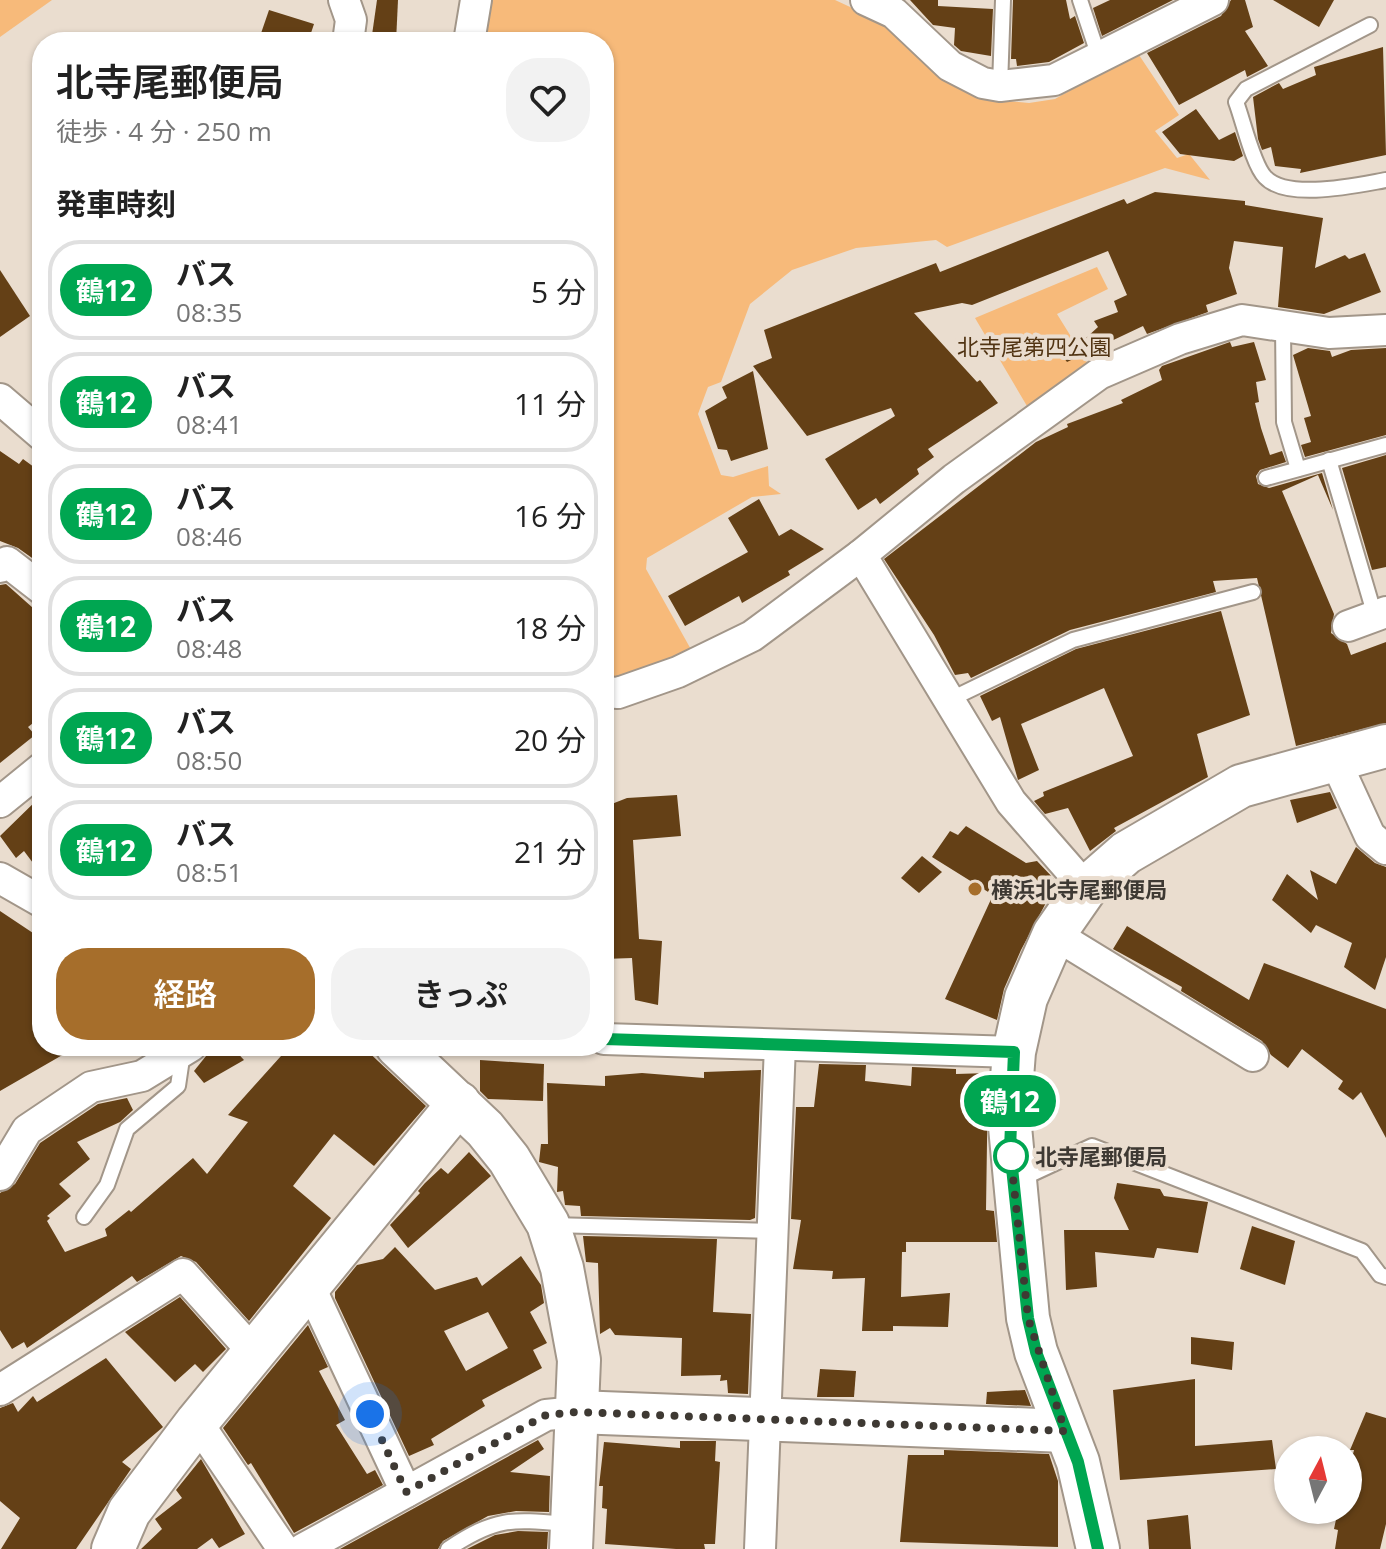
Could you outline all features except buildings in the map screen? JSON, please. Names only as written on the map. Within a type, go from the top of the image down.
[{"type":"street","points":[[344,0],[351,20],[349,32]]},
{"type":"street","points":[[471,32],[476,0]]},
{"type":"street","points":[[866,0],[894,13],[950,66],[983,83],[1000,86],[1054,80],[1213,0]]},
{"type":"street","points":[[614,693],[678,672],[752,636],[861,555],[954,479],[1099,374],[1180,339],[1242,320],[1329,333],[1386,330]]},
{"type":"street","points":[[0,399],[32,426]]},
{"type":"street","points":[[861,555],[1011,802],[1086,888]]},
{"type":"street","points":[[0,567],[7,562],[32,581]]},
{"type":"street","points":[[1098,1549],[1085,1484],[1028,1318],[1009,1116],[1014,1052],[1026,998],[1054,934],[1086,888],[1126,853],[1241,786],[1386,746]]},
{"type":"street","points":[[1335,760],[1370,836],[1386,849]]},
{"type":"street","points":[[0,802],[32,776]]},
{"type":"street","points":[[0,878],[32,896]]},
{"type":"street","points":[[1054,934],[1253,1056]]},
{"type":"street","points":[[614,1039],[1014,1052]]},
{"type":"street","points":[[760,1549],[780,1045]]},
{"type":"street","points":[[0,1175],[27,1130],[91,1087],[142,1076],[175,1056]]},
{"type":"street","points":[[408,1056],[459,1103],[509,1159],[548,1224],[562,1268],[579,1360],[571,1537]]},
{"type":"street","points":[[113,1549],[129,1512],[197,1422],[459,1103]]},
{"type":"street","points":[[0,1390],[183,1274],[254,1353]]},
{"type":"street","points":[[309,1285],[406,1492]]},
{"type":"street","points":[[303,1549],[546,1415],[576,1412],[1065,1431]]},
{"type":"street","points":[[197,1422],[283,1549]]},
{"type":"lane","points":[[1000,86],[1003,0]]},
{"type":"lane","points":[[1080,0],[1099,57]]},
{"type":"lane","points":[[1370,25],[1246,89],[1236,102],[1264,176],[1279,187],[1324,189],[1386,180]]},
{"type":"lane","points":[[1283,327],[1284,422],[1298,469]]},
{"type":"lane","points":[[1266,478],[1386,445]]},
{"type":"lane","points":[[1329,460],[1370,618]]},
{"type":"lane","points":[[949,700],[1073,640],[1253,592]]},
{"type":"lane","points":[[84,1217],[107,1185],[127,1129],[178,1086],[185,1056]]},
{"type":"lane","points":[[1013,1182],[1092,1146],[1362,1251],[1380,1275],[1386,1277]]},
{"type":"lane","points":[[548,1224],[774,1231]]},
{"type":"lane","points":[[448,1549],[483,1526],[516,1520],[571,1537]]},
{"type":"green space","points":[[0,0],[52,0],[0,37]]},
{"type":"green space","points":[[486,0],[835,0],[887,24],[981,92],[1007,101],[1029,103],[1055,99],[1137,52],[1179,115],[1155,131],[1177,158],[1189,154],[1210,180],[1165,168],[947,247],[936,240],[856,248],[792,270],[750,304],[721,382],[708,387],[698,414],[721,475],[733,477],[768,466],[769,486],[781,494],[752,497],[647,558],[646,569],[693,653],[625,677],[614,678],[614,32],[483,32]]},
{"type":"green space","name":"北寺尾第四公園","points":[[1097,267],[1108,289],[1057,314],[1088,364],[1027,406],[975,318]]},
{"type":"bus line","name":"鶴12","points":[[614,1039],[1014,1052],[1010,1084],[1010,1149],[1028,1318],[1036,1352],[1078,1462],[1098,1549]]},
{"type":"place","name":"横浜北寺尾郵便局","points":[[975,889]]},
{"type":"place","name":"北寺尾郵便局","points":[[1011,1156]]},
{"type":"route","points":[[370,1414],[406,1492],[546,1415],[576,1412],[1065,1431],[1036,1352],[1028,1318],[1010,1149],[1011,1156]]}]
